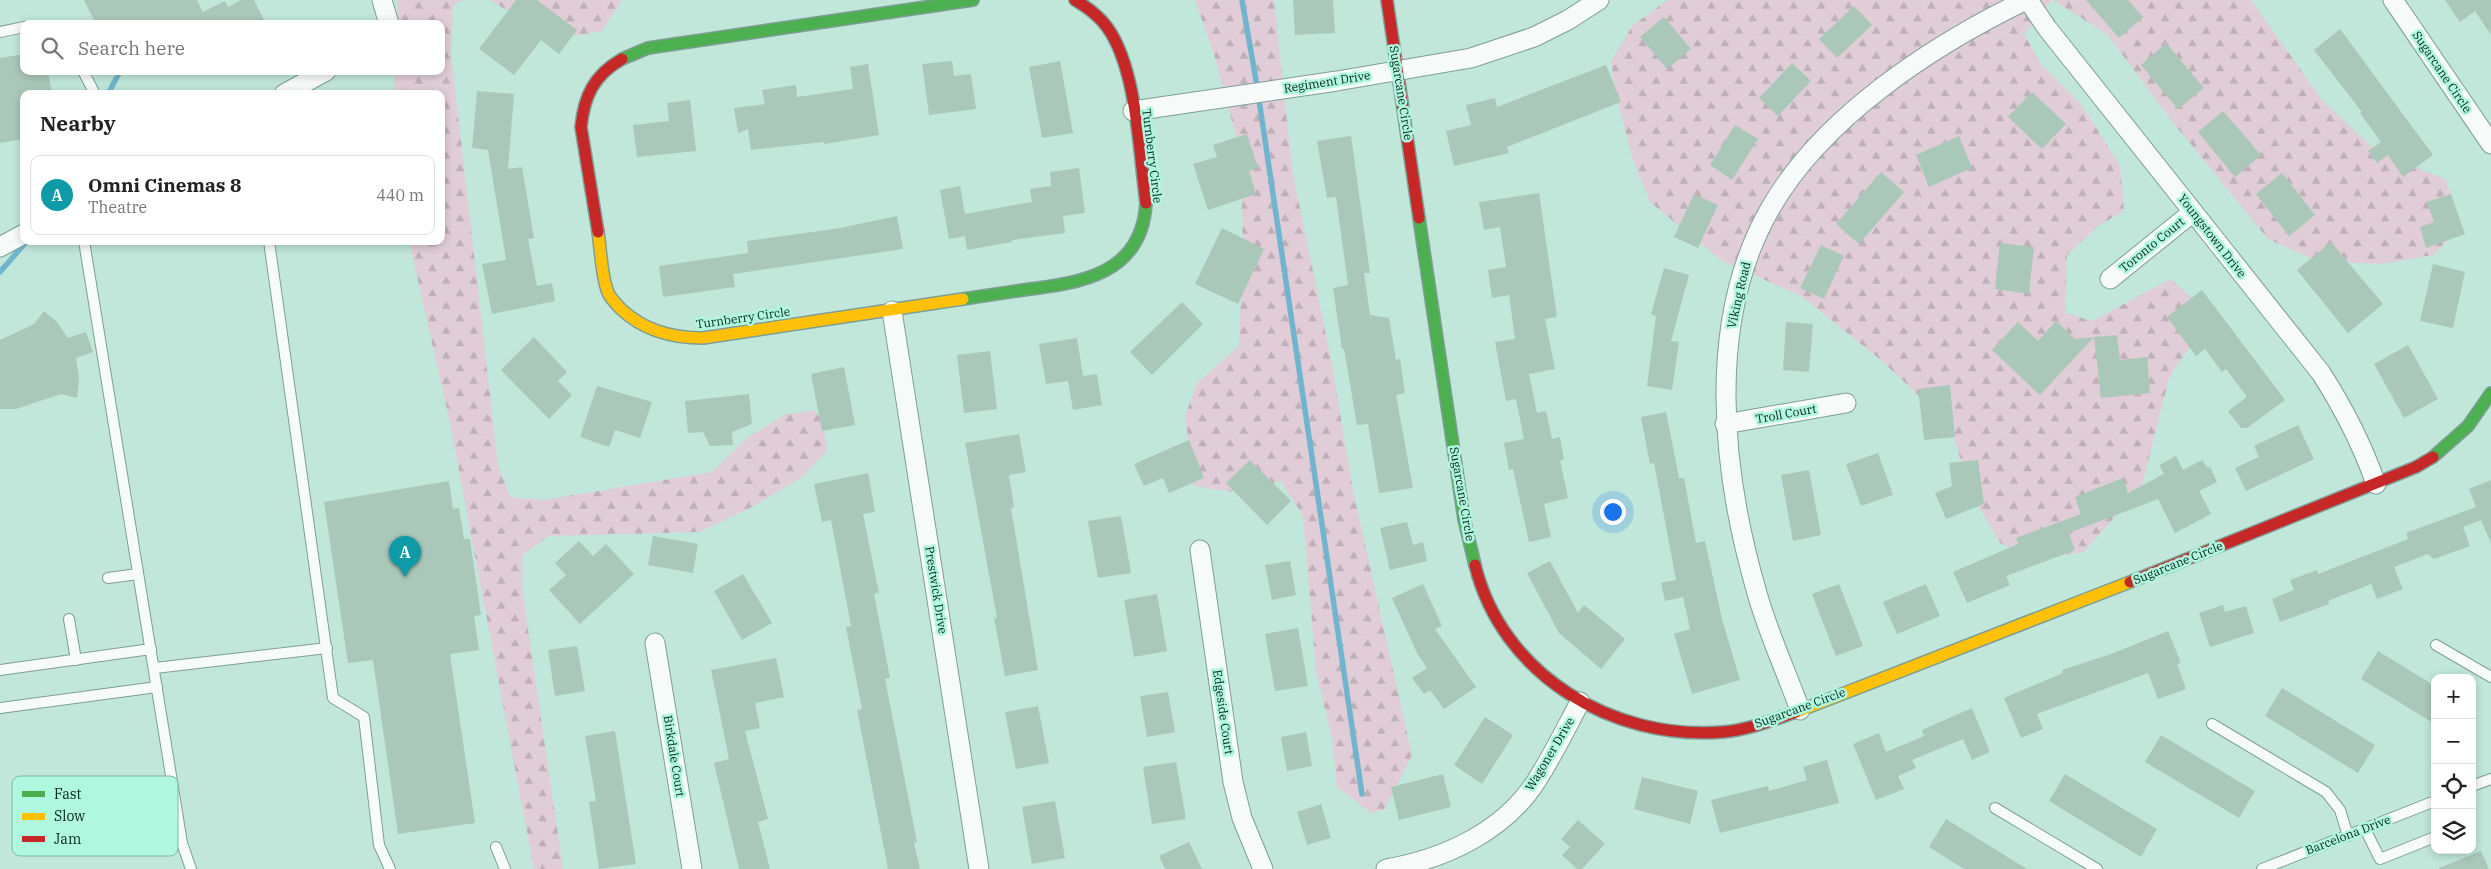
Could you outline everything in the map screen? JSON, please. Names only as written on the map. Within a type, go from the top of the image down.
[{"type":"street","points":[[382,0],[388,20]]},
{"type":"street","name":"Turnberry Circle","points":[[973,0],[648,48],[624,56],[603,70],[595,80],[584,102],[581,126],[607,292],[614,302],[632,319],[654,332],[690,338],[892,311],[1077,281],[1102,272],[1123,259],[1138,239],[1145,215],[1146,203],[1133,111],[1122,56],[1112,34],[1096,14],[1075,0]]},
{"type":"street","name":"Sugarcane Circle","points":[[1387,0],[1464,519],[1478,580],[1495,618],[1512,646],[1530,664],[1558,688],[1580,702],[1625,722],[1649,728],[1686,733],[1724,732],[1760,724],[1800,710],[2038,619],[2416,467],[2450,446],[2468,428],[2491,393]]},
{"type":"street","name":"Regiment Drive","points":[[1133,111],[1471,58],[1499,50],[1568,20],[1599,0]]},
{"type":"street","name":"Youngstown Drive","points":[[2027,0],[2047,28],[2326,381],[2358,438],[2376,484]]},
{"type":"street","name":"Viking Road","points":[[1800,710],[1757,594],[1737,508],[1725,424],[1725,377],[1731,327],[1742,278],[1753,243],[1770,209],[1790,178],[1850,114],[1888,82],[1952,40],[2027,0]]},
{"type":"street","name":"Sugarcane Circle","points":[[2393,0],[2491,144]]},
{"type":"street","points":[[291,90],[319,75]]},
{"type":"street","name":"Toronto Court","points":[[2110,279],[2193,212]]},
{"type":"street","points":[[0,247],[20,236]]},
{"type":"street","name":"Prestwick Drive","points":[[892,311],[979,869]]},
{"type":"street","name":"Troll Court","points":[[1725,424],[1846,403]]},
{"type":"street","name":"Edgeside Court","points":[[1200,550],[1233,782],[1242,818],[1263,869]]},
{"type":"street","name":"Birkdale Court","points":[[655,643],[692,869]]},
{"type":"street","name":"Wagoner Drive","points":[[1386,869],[1428,858],[1463,845],[1485,833],[1505,818],[1537,780],[1580,702]]},
{"type":"lane","points":[[0,32],[20,28]]},
{"type":"lane","points":[[85,75],[93,90]]},
{"type":"lane","points":[[85,245],[171,776]]},
{"type":"lane","points":[[270,245],[334,698],[364,717],[379,845],[390,869]]},
{"type":"lane","points":[[108,578],[138,574]]},
{"type":"lane","points":[[69,619],[76,660]]},
{"type":"lane","points":[[2436,645],[2491,677]]},
{"type":"lane","points":[[155,668],[327,648]]},
{"type":"lane","points":[[0,670],[151,649]]},
{"type":"lane","points":[[0,708],[157,687]]},
{"type":"lane","points":[[2212,724],[2326,792],[2340,810],[2348,836]]},
{"type":"lane","points":[[2476,785],[2491,779]]},
{"type":"lane","name":"Barcelona Drive","points":[[2262,869],[2431,803]]},
{"type":"lane","points":[[1995,808],[2097,869]]},
{"type":"lane","points":[[178,818],[182,843],[191,869]]},
{"type":"lane","points":[[2365,829],[2380,859],[2431,838]]},
{"type":"lane","points":[[496,847],[505,869]]},
{"type":"green space","points":[[398,0],[463,0],[453,5],[451,53],[498,465],[510,497],[544,500],[712,472],[747,438],[784,415],[814,410],[823,423],[827,451],[801,478],[752,507],[699,532],[549,536],[522,555],[522,587],[563,869],[534,869],[449,418],[410,245],[445,245],[445,90],[394,90],[395,75],[445,75],[445,20],[397,20]]},
{"type":"green space","points":[[489,0],[622,0],[602,31],[558,39]]},
{"type":"green space","points":[[1195,0],[1274,0],[1293,174],[1331,359],[1353,490],[1412,755],[1384,810],[1371,813],[1337,787],[1332,738],[1316,671],[1303,516],[1281,481],[1233,492],[1194,486],[1185,416],[1197,383],[1239,346],[1243,246],[1240,151],[1216,61]]},
{"type":"green space","points":[[1668,0],[2052,0],[2024,34],[2041,64],[2080,103],[2120,165],[2124,211],[2098,226],[2067,255],[2065,313],[2092,321],[2171,279],[2196,302],[2192,343],[2169,378],[2142,486],[2084,552],[2037,559],[2000,543],[1970,492],[1951,426],[1881,360],[1801,296],[1722,261],[1650,202],[1632,157],[1614,87],[1611,61],[1633,25]]},
{"type":"green space","points":[[2053,0],[2251,0],[2322,100],[2375,150],[2446,180],[2461,227],[2433,255],[2381,264],[2317,261],[2268,239],[2171,120],[2107,34]]},
{"type":"building","points":[[84,0],[197,0],[203,12],[225,1],[228,7],[241,0],[254,0],[264,20],[94,20]]},
{"type":"building","points":[[516,0],[537,0],[577,30],[559,54],[541,40],[514,75],[479,49]]},
{"type":"building","points":[[1293,0],[1333,0],[1335,33],[1295,35]]},
{"type":"building","points":[[2086,0],[2128,0],[2143,17],[2119,38]]},
{"type":"building","points":[[2445,0],[2491,0],[2491,35],[2475,11],[2460,22]]},
{"type":"building","points":[[1854,6],[1872,25],[1837,58],[1819,39]]},
{"type":"building","points":[[1664,17],[1691,49],[1667,69],[1640,37]]},
{"type":"building","points":[[2340,29],[2433,155],[2403,177],[2388,155],[2377,163],[2368,151],[2381,142],[2360,113],[2362,112],[2314,50]]},
{"type":"building","points":[[2166,43],[2204,88],[2178,109],[2141,65]]},
{"type":"building","points":[[20,55],[20,75],[49,75],[51,90],[20,90],[20,140],[0,143],[0,58]]},
{"type":"building","points":[[952,61],[954,76],[971,74],[976,109],[929,115],[922,64]]},
{"type":"building","points":[[1060,61],[1073,133],[1042,138],[1029,67]]},
{"type":"building","points":[[1792,63],[1811,81],[1778,116],[1759,98]]},
{"type":"building","points":[[868,64],[879,135],[824,144],[824,142],[751,150],[748,129],[738,133],[734,108],[765,104],[762,90],[796,85],[797,97],[853,89],[850,67]]},
{"type":"building","points":[[1606,65],[1621,102],[1507,147],[1509,153],[1454,166],[1446,131],[1471,125],[1466,105],[1495,98],[1497,107]]},
{"type":"building","points":[[477,91],[514,94],[508,169],[522,167],[534,238],[528,239],[537,286],[552,283],[555,301],[492,314],[482,264],[506,260],[488,150],[472,148]]},
{"type":"building","points":[[2032,92],[2066,124],[2042,149],[2008,117]]},
{"type":"building","points":[[690,100],[696,151],[637,157],[633,125],[669,121],[667,103]]},
{"type":"building","points":[[2223,111],[2261,155],[2235,177],[2198,132]]},
{"type":"building","points":[[1735,125],[1758,139],[1732,180],[1710,165]]},
{"type":"building","points":[[1247,134],[1258,168],[1249,171],[1256,194],[1208,210],[1193,164],[1217,157],[1213,145]]},
{"type":"building","points":[[1351,136],[1370,273],[1364,273],[1370,315],[1389,318],[1396,360],[1400,359],[1405,393],[1396,395],[1413,488],[1379,493],[1368,424],[1357,425],[1344,349],[1342,349],[1333,288],[1348,285],[1336,197],[1327,198],[1317,141]]},
{"type":"building","points":[[1959,136],[1972,168],[1929,187],[1916,155]]},
{"type":"building","points":[[1079,168],[1085,213],[1063,216],[1065,233],[1012,240],[1012,242],[967,250],[965,236],[949,239],[940,190],[960,186],[965,214],[1032,202],[1030,189],[1051,186],[1050,172]]},
{"type":"building","points":[[1881,172],[1904,192],[1859,244],[1836,224]]},
{"type":"building","points":[[2282,173],[2315,215],[2289,236],[2256,194]]},
{"type":"building","points":[[1539,193],[1557,317],[1545,319],[1555,369],[1529,374],[1537,413],[1546,411],[1552,439],[1560,437],[1564,460],[1560,460],[1568,498],[1544,504],[1551,537],[1529,542],[1513,469],[1509,470],[1504,443],[1524,439],[1516,399],[1506,401],[1495,342],[1515,339],[1509,295],[1492,298],[1488,270],[1506,267],[1500,227],[1484,230],[1479,202]]},
{"type":"building","points":[[1694,194],[1718,205],[1698,248],[1674,237]]},
{"type":"building","points":[[2451,194],[2465,234],[2426,248],[2420,227],[2434,222],[2427,202]]},
{"type":"building","points":[[897,216],[903,249],[733,274],[735,287],[663,297],[659,266],[748,253],[747,241],[840,228]]},
{"type":"building","points":[[1222,228],[1264,249],[1238,304],[1195,284]]},
{"type":"building","points":[[2331,242],[2383,304],[2348,333],[2297,270]]},
{"type":"building","points":[[2000,243],[2034,247],[2029,294],[1995,289]]},
{"type":"building","points":[[1821,245],[1844,256],[1824,299],[1800,288]]},
{"type":"building","points":[[2433,264],[2465,272],[2453,328],[2420,321]]},
{"type":"building","points":[[1664,268],[1689,275],[1671,341],[1679,342],[1672,390],[1647,386],[1656,316],[1651,314]]},
{"type":"building","points":[[2202,290],[2285,400],[2247,428],[2241,428],[2228,411],[2247,397],[2226,369],[2222,372],[2205,349],[2196,356],[2167,317]]},
{"type":"building","points":[[1182,302],[1203,324],[1152,375],[1130,352]]},
{"type":"building","points":[[44,311],[57,322],[68,338],[86,332],[93,352],[76,358],[79,379],[77,398],[61,394],[16,409],[0,409],[0,340],[34,324]]},
{"type":"building","points":[[2056,321],[2075,339],[2094,337],[2040,395],[1992,350],[2018,322],[2038,341]]},
{"type":"building","points":[[1786,322],[1813,324],[1809,372],[1783,370]]},
{"type":"building","points":[[2117,335],[2120,360],[2147,357],[2150,393],[2101,398],[2094,337]]},
{"type":"building","points":[[534,337],[567,372],[558,381],[572,395],[549,419],[501,370]]},
{"type":"building","points":[[1077,338],[1083,376],[1097,374],[1102,405],[1073,410],[1068,381],[1046,384],[1039,344]]},
{"type":"building","points":[[2408,345],[2438,399],[2404,418],[2374,364]]},
{"type":"building","points":[[990,351],[997,409],[964,413],[957,355]]},
{"type":"building","points":[[844,367],[855,425],[822,431],[811,374]]},
{"type":"building","points":[[1950,385],[1955,437],[1924,440],[1918,389]]},
{"type":"building","points":[[597,386],[652,402],[640,438],[615,430],[609,447],[580,437]]},
{"type":"building","points":[[749,394],[752,424],[732,432],[733,445],[710,446],[703,432],[688,433],[685,401]]},
{"type":"building","points":[[1666,412],[1679,478],[1684,478],[1696,543],[1705,541],[1722,619],[1740,680],[1692,694],[1674,634],[1690,629],[1683,597],[1665,601],[1661,583],[1676,580],[1654,463],[1650,464],[1641,417]]},
{"type":"building","points":[[2298,425],[2314,459],[2246,491],[2235,468],[2259,457],[2254,446]]},
{"type":"building","points":[[1019,434],[1026,472],[1009,475],[1014,507],[1011,508],[1038,670],[1005,676],[994,618],[997,618],[965,443]]},
{"type":"building","points":[[1189,440],[1204,478],[1169,493],[1163,478],[1144,486],[1134,464]]},
{"type":"building","points":[[1878,453],[1893,495],[1861,506],[1846,464]]},
{"type":"building","points":[[2176,456],[2183,470],[2202,460],[2208,468],[2210,467],[2217,482],[2199,491],[2211,514],[2175,533],[2158,499],[2069,533],[2075,550],[2006,576],[2010,585],[1967,603],[1953,572],[2018,544],[2016,538],[2081,514],[2075,497],[2123,478],[2128,493],[2164,474],[2159,465]]},
{"type":"building","points":[[1250,460],[1291,501],[1267,525],[1226,483]]},
{"type":"building","points":[[1978,460],[1984,504],[1946,519],[1935,493],[1952,486],[1949,463]]},
{"type":"building","points":[[1809,470],[1821,535],[1793,541],[1781,475]]},
{"type":"building","points":[[868,473],[875,512],[863,514],[879,593],[874,594],[890,678],[885,679],[917,842],[914,843],[920,869],[888,869],[857,710],[862,709],[846,627],[851,626],[831,520],[822,522],[814,484]]},
{"type":"building","points":[[2491,480],[2491,543],[2481,520],[2463,527],[2470,546],[2434,559],[2428,554],[2394,567],[2403,589],[2377,599],[2371,584],[2328,601],[2329,604],[2280,622],[2272,599],[2294,590],[2290,580],[2317,570],[2318,574],[2408,539],[2406,533],[2476,507],[2469,489]]},
{"type":"building","points":[[449,481],[453,509],[459,508],[464,539],[470,539],[481,615],[474,616],[479,650],[450,654],[475,823],[398,834],[373,660],[348,663],[324,502]]},
{"type":"building","points":[[1121,516],[1131,573],[1098,578],[1088,521]]},
{"type":"building","points":[[1407,522],[1413,545],[1423,542],[1427,561],[1390,570],[1380,528]]},
{"type":"building","points":[[653,536],[698,544],[693,573],[648,565]]},
{"type":"building","points":[[579,541],[593,556],[606,544],[634,574],[580,624],[549,590],[566,575],[555,563]]},
{"type":"building","points":[[1290,561],[1296,595],[1272,600],[1265,565]]},
{"type":"building","points":[[1550,561],[1578,613],[1584,605],[1625,639],[1601,669],[1559,633],[1527,573]]},
{"type":"building","points":[[743,574],[772,623],[742,640],[714,591]]},
{"type":"building","points":[[1423,584],[1442,626],[1435,629],[1476,687],[1444,709],[1430,690],[1424,694],[1412,678],[1427,668],[1417,653],[1392,598]]},
{"type":"building","points":[[1839,584],[1863,646],[1836,656],[1812,594]]},
{"type":"building","points":[[1926,584],[1940,616],[1897,634],[1883,602]]},
{"type":"building","points":[[1157,594],[1167,651],[1134,657],[1124,600]]},
{"type":"building","points":[[2223,605],[2225,612],[2246,606],[2254,633],[2210,647],[2199,613]]},
{"type":"building","points":[[1298,628],[1308,686],[1275,691],[1265,634]]},
{"type":"building","points":[[2168,631],[2181,663],[2177,664],[2186,689],[2158,699],[2148,673],[2037,714],[2043,729],[2021,738],[2004,698],[2063,673],[2062,670],[2114,653]]},
{"type":"building","points":[[577,646],[585,691],[555,696],[548,650]]},
{"type":"building","points":[[2378,651],[2431,684],[2431,722],[2361,679]]},
{"type":"building","points":[[776,658],[784,697],[755,703],[760,728],[745,731],[768,819],[758,822],[770,869],[739,869],[714,763],[729,759],[711,670]]},
{"type":"building","points":[[2282,688],[2375,745],[2358,773],[2265,716]]},
{"type":"building","points":[[1168,692],[1175,732],[1147,737],[1140,696]]},
{"type":"building","points":[[1038,706],[1049,763],[1016,769],[1005,712]]},
{"type":"building","points":[[1972,708],[1990,752],[1972,760],[1963,739],[1912,760],[1916,768],[1898,776],[1904,789],[1876,800],[1853,744],[1879,733],[1886,752],[1924,736],[1922,730]]},
{"type":"building","points":[[1485,717],[1513,735],[1482,784],[1454,765]]},
{"type":"building","points":[[615,731],[636,864],[599,869],[589,802],[596,801],[585,736]]},
{"type":"building","points":[[1306,732],[1312,766],[1287,771],[1281,737]]},
{"type":"building","points":[[2161,735],[2255,791],[2239,818],[2145,762]]},
{"type":"building","points":[[1827,760],[1839,803],[1720,833],[1711,800],[1768,786],[1769,791],[1807,780],[1803,767]]},
{"type":"building","points":[[1176,762],[1186,819],[1152,824],[1143,767]]},
{"type":"building","points":[[1443,774],[1451,807],[1399,820],[1391,787]]},
{"type":"building","points":[[2065,774],[2157,829],[2141,857],[2049,801]]},
{"type":"building","points":[[1642,777],[1698,791],[1690,824],[1634,809]]},
{"type":"building","points":[[1055,801],[1065,858],[1032,864],[1022,807]]},
{"type":"building","points":[[1321,804],[1331,838],[1307,845],[1297,812]]},
{"type":"building","points":[[1946,819],[2027,869],[1964,869],[1929,847]]},
{"type":"building","points":[[1578,820],[1605,844],[1582,869],[1577,869],[1562,855],[1570,847],[1561,839]]},
{"type":"building","points":[[1189,842],[1202,869],[1165,869],[1159,856]]},
{"type":"building","points":[[2481,851],[2489,869],[2439,869],[2439,868]]},
{"type":"waterway","points":[[1242,0],[1257,86],[1362,794]]},
{"type":"waterway","points":[[110,90],[118,75]]},
{"type":"waterway","points":[[0,272],[24,245]]},
{"type":"traffic: fast","points":[[622,59],[648,48],[973,0]]},
{"type":"traffic: fast","points":[[963,299],[1067,283],[1087,278],[1105,270],[1121,260],[1133,246],[1142,227],[1146,203]]},
{"type":"traffic: fast","points":[[1419,218],[1464,519],[1475,565]]},
{"type":"traffic: fast","points":[[2433,457],[2468,426],[2491,393]]},
{"type":"traffic: slow","points":[[598,232],[603,276],[611,298],[621,309],[639,323],[669,335],[703,338],[963,299]]},
{"type":"traffic: slow","points":[[1796,712],[2130,582]]},
{"type":"traffic: jam","points":[[1075,0],[1093,12],[1107,27],[1117,44],[1125,65],[1135,112],[1146,203]]},
{"type":"traffic: jam","points":[[1387,0],[1419,218]]},
{"type":"traffic: jam","points":[[598,232],[581,127],[582,116],[592,87],[604,72],[622,59]]},
{"type":"traffic: jam","points":[[2130,582],[2416,467],[2433,457]]},
{"type":"traffic: jam","points":[[1475,565],[1489,604],[1510,639],[1536,669],[1568,693],[1603,712],[1642,725],[1682,732],[1732,731],[1751,727],[1796,712]]},
{"type":"place","name":"Omni Cinemas 8","points":[[405,577]]}]
